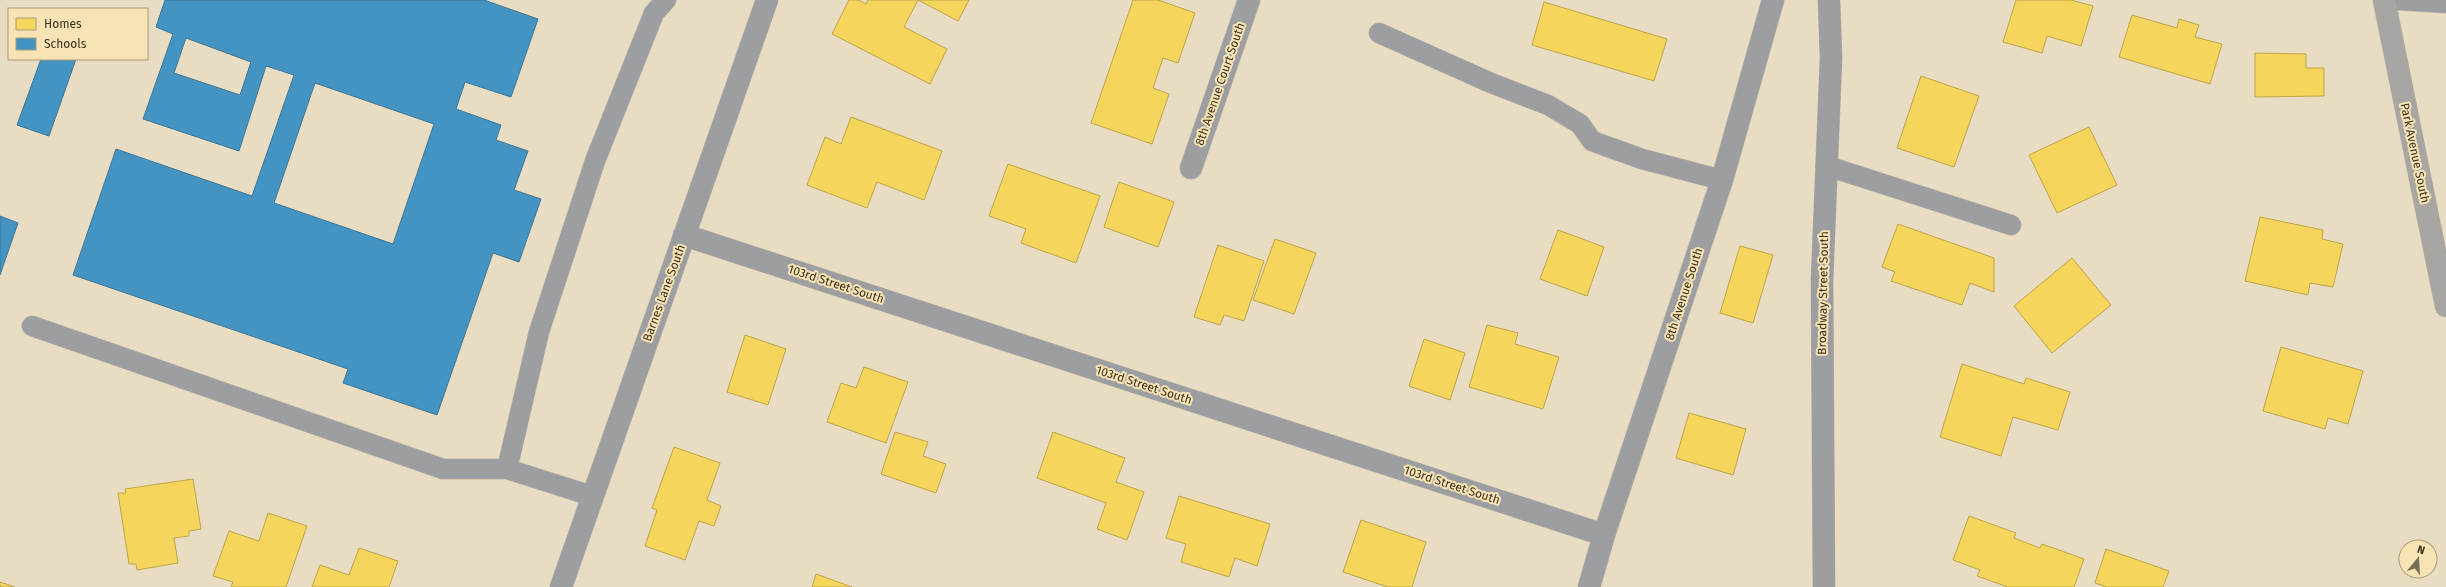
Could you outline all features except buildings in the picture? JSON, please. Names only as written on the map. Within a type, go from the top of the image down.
[{"type":"main road","name":"Park Avenue South","points":[[2384,0],[2446,306]]},
{"type":"street","name":"Barnes Lane South","points":[[561,587],[767,0]]},
{"type":"street","name":"8th Avenue Court South","points":[[1191,168],[1249,0]]},
{"type":"street","name":"8th Avenue South","points":[[1589,587],[1604,535],[1722,180],[1773,0]]},
{"type":"street","name":"Broadway Street South","points":[[1824,587],[1822,280],[1831,58],[1829,0]]},
{"type":"street","name":"103rd Street South","points":[[684,235],[1604,535]]},
{"type":"lane","points":[[507,469],[539,332],[595,161],[654,13],[666,0]]},
{"type":"lane","points":[[2397,0],[2446,3]]},
{"type":"lane","points":[[1379,32],[1491,83],[1548,105],[1580,124],[1592,141],[1642,160],[1722,180]]},
{"type":"lane","points":[[1827,166],[2011,225]]},
{"type":"lane","points":[[32,326],[443,468],[507,469],[592,496]]}]
